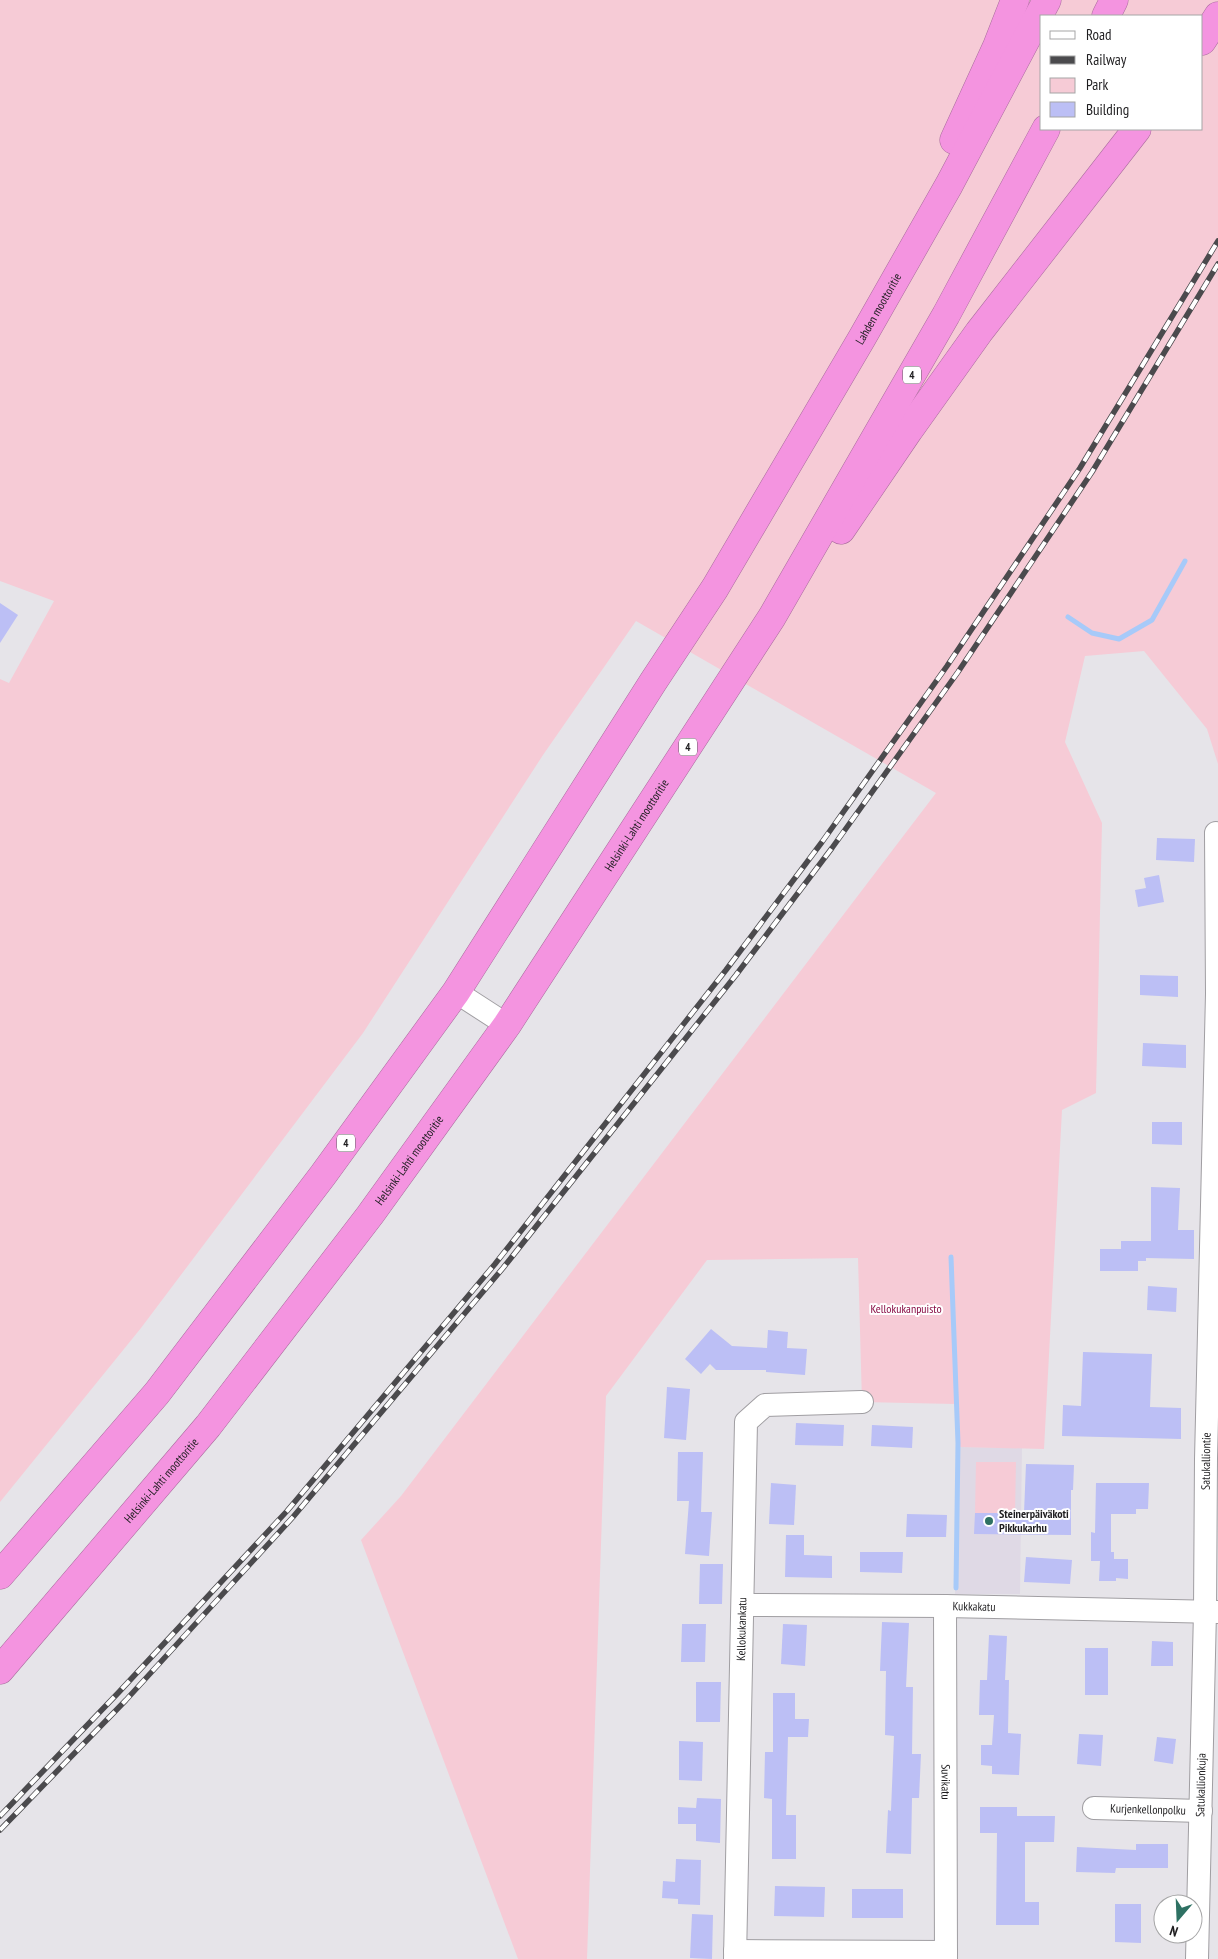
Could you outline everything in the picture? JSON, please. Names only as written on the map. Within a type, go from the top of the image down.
[{"type":"highway","points":[[862,338],[997,46],[1015,0]]},
{"type":"highway","name":"Lahden moottoritie","points":[[456,992],[720,579],[862,338],[949,184],[1048,0]]},
{"type":"highway","points":[[1106,15],[1114,0]]},
{"type":"highway","points":[[1203,39],[1218,16]]},
{"type":"highway","name":"4","points":[[772,618],[946,315],[1045,130]]},
{"type":"highway","points":[[772,618],[838,534],[978,332],[1136,130]]},
{"type":"highway","name":"Helsinki-Lahti moottoritie","points":[[0,1670],[208,1426],[370,1215],[507,1025],[772,618]]},
{"type":"highway","name":"4","points":[[0,1575],[157,1393],[323,1175],[456,992]]},
{"type":"street","name":"Satukalliontie","points":[[1212,1611],[1206,1459],[1215,1212],[1216,833]]},
{"type":"street","points":[[456,992],[507,1025]]},
{"type":"street","name":"Kellokukankatu","points":[[735,1955],[746,1422],[765,1405],[862,1402]]},
{"type":"street","name":"Kukkakatu","points":[[743,1605],[945,1606],[1212,1611]]},
{"type":"street","name":"Suvikatu","points":[[945,1606],[946,1955]]},
{"type":"street","name":"Satukallionkuja","points":[[1197,1959],[1201,1811],[1212,1611]]},
{"type":"street","name":"Kurjenkellonpolku","points":[[1094,1808],[1201,1811]]},
{"type":"street","points":[[735,1955],[946,1955]]},
{"type":"shaded area","name":"Steinerpäiväkoti Pikkukarhu","points":[[958,1447],[1022,1448],[1020,1594],[955,1594]]},
{"type":"green space","name":"Kellokukanpuisto","points":[[0,0],[1218,0],[1218,764],[1207,729],[1144,651],[1085,656],[1065,742],[1102,823],[1096,1093],[1062,1110],[1044,1449],[958,1447],[955,1404],[862,1402],[858,1258],[707,1260],[606,1396],[587,1959],[518,1959],[361,1540],[401,1496],[936,793],[636,621],[543,755],[363,1033],[141,1328],[0,1502],[0,679],[9,683],[54,601],[0,581]]},
{"type":"green space","points":[[976,1462],[1016,1462],[1015,1513],[975,1513]]},
{"type":"building","points":[[0,603],[18,615],[0,643]]},
{"type":"building","points":[[1157,838],[1195,839],[1194,862],[1156,860]]},
{"type":"building","points":[[1159,875],[1164,902],[1138,907],[1135,890],[1146,888],[1144,878]]},
{"type":"building","points":[[1140,975],[1178,976],[1178,997],[1140,995]]},
{"type":"building","points":[[1143,1043],[1186,1045],[1186,1068],[1142,1066]]},
{"type":"building","points":[[1152,1122],[1182,1122],[1182,1145],[1152,1144]]},
{"type":"building","points":[[1151,1187],[1180,1188],[1178,1230],[1194,1230],[1194,1259],[1146,1258],[1146,1261],[1138,1261],[1138,1271],[1100,1271],[1100,1249],[1121,1249],[1121,1241],[1151,1241]]},
{"type":"building","points":[[1148,1286],[1177,1288],[1176,1312],[1147,1310]]},
{"type":"building","points":[[711,1329],[732,1346],[767,1348],[768,1330],[788,1332],[787,1348],[807,1349],[805,1375],[766,1372],[766,1370],[716,1370],[710,1364],[701,1374],[685,1359]]},
{"type":"building","points":[[1083,1352],[1152,1354],[1150,1407],[1181,1408],[1181,1439],[1062,1436],[1063,1405],[1081,1406]]},
{"type":"building","points":[[667,1387],[690,1389],[686,1440],[664,1438]]},
{"type":"building","points":[[796,1423],[844,1425],[843,1446],[795,1445]]},
{"type":"building","points":[[872,1425],[913,1427],[912,1448],[871,1446]]},
{"type":"building","points":[[678,1452],[703,1452],[701,1512],[712,1512],[709,1556],[685,1554],[689,1501],[677,1501]]},
{"type":"building","points":[[1026,1464],[1074,1465],[1073,1490],[1071,1490],[1071,1535],[974,1534],[975,1513],[1024,1513]]},
{"type":"building","points":[[771,1483],[796,1485],[794,1525],[769,1524]]},
{"type":"building","points":[[1096,1483],[1149,1483],[1148,1509],[1136,1509],[1136,1514],[1111,1514],[1111,1552],[1114,1552],[1114,1559],[1128,1559],[1128,1579],[1116,1578],[1116,1581],[1099,1581],[1100,1561],[1091,1561],[1091,1532],[1095,1533]]},
{"type":"building","points":[[907,1514],[947,1515],[946,1537],[906,1537]]},
{"type":"building","points":[[786,1535],[804,1535],[804,1555],[832,1556],[832,1578],[785,1577]]},
{"type":"building","points":[[860,1552],[903,1552],[902,1573],[860,1572]]},
{"type":"building","points":[[1026,1557],[1072,1560],[1070,1584],[1024,1582]]},
{"type":"building","points":[[700,1564],[723,1564],[722,1604],[699,1604]]},
{"type":"building","points":[[882,1622],[909,1623],[906,1687],[913,1687],[912,1754],[921,1754],[919,1798],[912,1798],[911,1854],[886,1853],[888,1810],[891,1811],[894,1736],[885,1735],[886,1671],[880,1671]]},
{"type":"building","points":[[682,1624],[706,1624],[705,1662],[681,1662]]},
{"type":"building","points":[[783,1624],[807,1625],[805,1666],[781,1664]]},
{"type":"building","points":[[989,1635],[1007,1636],[1005,1680],[1009,1680],[1008,1733],[1021,1734],[1019,1775],[992,1774],[992,1766],[981,1765],[981,1745],[992,1745],[994,1715],[979,1715],[980,1680],[987,1680]]},
{"type":"building","points":[[1152,1641],[1173,1642],[1173,1666],[1151,1666]]},
{"type":"building","points":[[1085,1648],[1108,1648],[1108,1695],[1085,1695]]},
{"type":"building","points":[[696,1682],[721,1682],[720,1722],[696,1722]]},
{"type":"building","points":[[773,1693],[795,1693],[795,1719],[809,1719],[808,1737],[788,1737],[786,1815],[796,1815],[796,1859],[772,1859],[772,1799],[764,1798],[765,1752],[773,1752]]},
{"type":"building","points":[[1079,1734],[1103,1735],[1101,1766],[1077,1764]]},
{"type":"building","points":[[1157,1737],[1176,1739],[1173,1764],[1154,1761]]},
{"type":"building","points":[[679,1741],[703,1742],[702,1781],[679,1780]]},
{"type":"building","points":[[697,1798],[721,1799],[720,1843],[696,1841],[696,1824],[678,1824],[678,1807],[696,1808]]},
{"type":"building","points":[[980,1807],[1017,1807],[1017,1816],[1055,1816],[1054,1842],[1025,1842],[1025,1902],[1039,1902],[1039,1925],[996,1925],[997,1833],[980,1833]]},
{"type":"building","points":[[1136,1844],[1168,1844],[1168,1868],[1116,1868],[1115,1873],[1076,1872],[1077,1847],[1136,1850]]},
{"type":"building","points":[[676,1859],[701,1860],[700,1905],[678,1904],[678,1899],[662,1898],[663,1881],[675,1882]]},
{"type":"building","points":[[775,1886],[825,1887],[824,1917],[774,1916]]},
{"type":"building","points":[[852,1889],[903,1889],[903,1918],[852,1918]]},
{"type":"building","points":[[1115,1904],[1141,1904],[1141,1943],[1115,1942]]},
{"type":"building","points":[[692,1914],[713,1915],[712,1959],[690,1958]]},
{"type":"waterway","points":[[1068,617],[1092,633],[1119,639],[1152,620],[1185,561]]},
{"type":"waterway","points":[[951,1257],[958,1443],[956,1588]]},
{"type":"railway","points":[[0,1816],[119,1692],[287,1511],[495,1264],[726,970],[822,842],[947,666],[1080,468],[1218,241]]},
{"type":"railway","points":[[0,1830],[126,1700],[293,1517],[503,1268],[736,975],[832,848],[958,672],[1092,472],[1218,264]]},
{"type":"place","name":"Steinerpäiväkoti Pikkukarhu","points":[[989,1521]]}]
